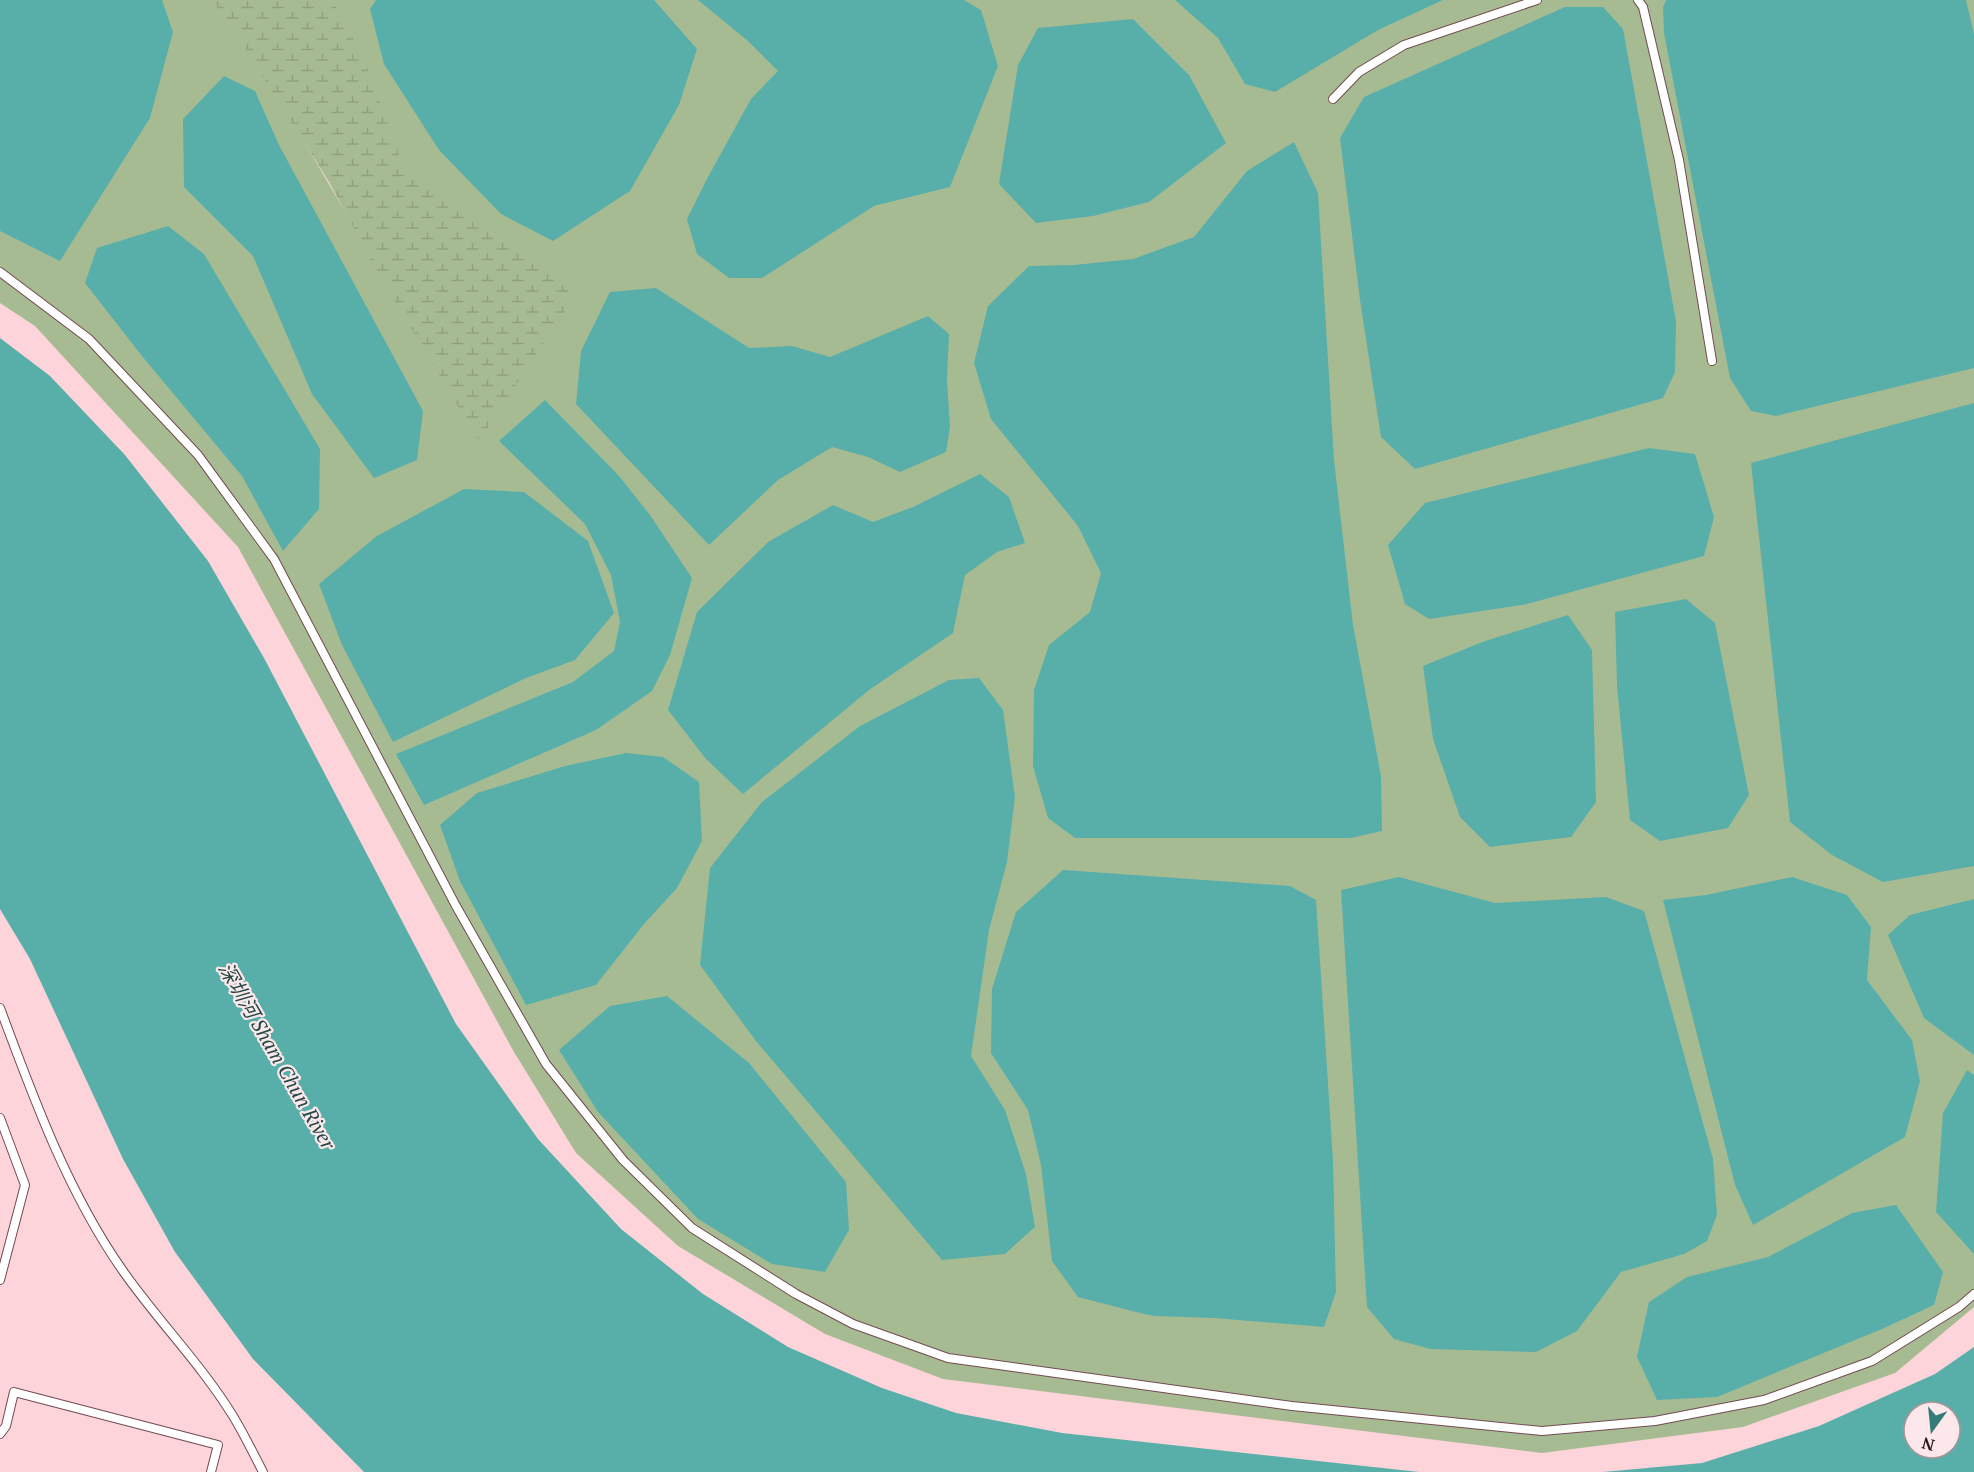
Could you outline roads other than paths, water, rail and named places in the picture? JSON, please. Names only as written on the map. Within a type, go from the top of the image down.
[{"type":"lane","points":[[1333,99],[1359,72],[1404,45],[1537,0]]},
{"type":"lane","points":[[1638,0],[1643,7],[1679,160],[1712,361]]},
{"type":"lane","points":[[0,272],[89,339],[198,454],[274,559],[456,906],[546,1064],[623,1160],[692,1228],[796,1294],[853,1324],[948,1358],[1292,1406],[1542,1431],[1655,1421],[1764,1400],[1872,1361],[1959,1307],[1974,1294]]},
{"type":"lane","points":[[0,1008],[27,1080],[79,1198],[123,1271],[180,1343],[233,1416],[263,1472]]},
{"type":"lane","points":[[0,1119],[25,1185],[0,1280]]},
{"type":"lane","points":[[0,1434],[6,1426],[14,1392],[218,1445],[211,1472]]},
{"type":"water","points":[[0,0],[162,0],[173,32],[150,118],[60,261],[0,231]]},
{"type":"water","points":[[376,0],[654,0],[697,49],[679,105],[630,191],[553,241],[501,214],[439,150],[384,64],[370,9]]},
{"type":"water","points":[[698,0],[964,0],[981,10],[998,66],[950,187],[874,206],[762,278],[729,278],[697,254],[687,219],[751,99],[778,71],[748,41]]},
{"type":"water","points":[[1175,0],[1443,0],[1378,30],[1275,92],[1245,84],[1218,38]]},
{"type":"water","points":[[1666,0],[1966,0],[1974,34],[1974,368],[1776,416],[1751,411],[1730,378],[1664,33],[1663,7]]},
{"type":"water","points":[[1565,7],[1603,7],[1623,29],[1676,321],[1675,372],[1663,398],[1415,469],[1381,437],[1360,300],[1340,138],[1364,97]]},
{"type":"water","points":[[1133,19],[1189,75],[1226,143],[1149,202],[1093,216],[1036,223],[999,184],[1018,65],[1038,28]]},
{"type":"water","points":[[224,76],[255,91],[279,145],[423,411],[417,460],[374,478],[312,394],[253,256],[184,187],[183,119]]},
{"type":"water","points":[[1294,142],[1318,193],[1334,460],[1353,625],[1381,776],[1382,831],[1351,838],[1075,838],[1048,818],[1033,766],[1034,690],[1049,645],[1090,612],[1101,573],[1078,526],[991,419],[974,363],[988,306],[1029,266],[1074,265],[1133,259],[1194,237],[1247,171]]},
{"type":"water","points":[[168,226],[204,254],[320,449],[319,509],[283,551],[242,476],[142,356],[85,283],[97,248]]},
{"type":"water","points":[[656,288],[749,348],[792,346],[830,357],[928,316],[949,334],[947,379],[950,427],[946,452],[900,472],[868,457],[832,447],[778,480],[709,545],[576,404],[581,351],[610,292]]},
{"type":"water","name":"深圳河 Sham Chun River","points":[[0,338],[50,376],[125,455],[208,561],[264,658],[456,1024],[538,1139],[621,1229],[703,1294],[788,1347],[882,1388],[956,1413],[1062,1433],[1419,1472],[364,1472],[253,1359],[175,1252],[123,1159],[30,959],[0,909]]},
{"type":"water","points":[[545,400],[619,476],[650,515],[692,578],[670,655],[652,691],[596,730],[424,805],[396,754],[573,682],[614,651],[620,622],[611,575],[585,524],[499,441]]},
{"type":"water","points":[[1974,403],[1974,866],[1883,882],[1832,855],[1790,822],[1751,463]]},
{"type":"water","points":[[1649,448],[1695,454],[1714,517],[1704,556],[1527,604],[1429,619],[1405,604],[1388,545],[1425,503]]},
{"type":"water","points":[[980,474],[1009,497],[1025,543],[997,552],[965,575],[953,633],[869,690],[743,794],[706,759],[668,710],[697,612],[768,542],[833,505],[873,522],[913,507]]},
{"type":"water","points":[[464,489],[524,492],[588,541],[614,613],[575,660],[526,678],[393,742],[342,645],[319,584],[377,536]]},
{"type":"water","points":[[1686,599],[1715,623],[1749,795],[1728,828],[1660,841],[1630,820],[1617,686],[1615,612]]},
{"type":"water","points":[[1568,615],[1592,650],[1596,802],[1571,837],[1490,847],[1460,817],[1433,739],[1423,666],[1485,641]]},
{"type":"water","points":[[979,678],[1003,710],[1015,797],[1007,862],[989,930],[971,1056],[1005,1110],[1026,1174],[1035,1227],[1005,1254],[942,1260],[756,1041],[700,965],[710,868],[762,802],[860,726],[949,680]]},
{"type":"water","points":[[626,753],[663,757],[699,782],[702,841],[677,888],[644,924],[596,985],[526,1005],[460,881],[440,825],[477,793],[565,766]]},
{"type":"water","points":[[1063,870],[1290,886],[1316,900],[1333,1160],[1336,1292],[1324,1327],[1214,1318],[1154,1316],[1140,1313],[1078,1297],[1052,1261],[1041,1165],[1028,1110],[991,1053],[992,989],[1016,912]]},
{"type":"water","points":[[1399,877],[1495,903],[1606,897],[1644,911],[1713,1159],[1717,1215],[1707,1241],[1684,1254],[1621,1272],[1577,1331],[1536,1352],[1430,1349],[1394,1339],[1367,1307],[1341,890]]},
{"type":"water","points":[[1792,877],[1847,895],[1871,927],[1867,980],[1912,1040],[1920,1081],[1905,1137],[1753,1225],[1735,1185],[1663,900],[1706,895]]},
{"type":"water","points":[[1974,899],[1974,1055],[1924,1018],[1888,935],[1910,915]]},
{"type":"water","points":[[667,996],[749,1063],[846,1182],[849,1230],[825,1272],[772,1264],[698,1219],[598,1112],[559,1050],[610,1006]]},
{"type":"water","points":[[1967,1070],[1974,1075],[1974,1254],[1936,1212],[1943,1113]]},
{"type":"water","points":[[1896,1205],[1943,1272],[1934,1305],[1717,1397],[1657,1400],[1637,1357],[1649,1302],[1687,1277],[1768,1257],[1852,1213]]},
{"type":"water","points":[[1974,1347],[1974,1472],[1603,1472],[1702,1463],[1819,1426],[1935,1374]]}]
